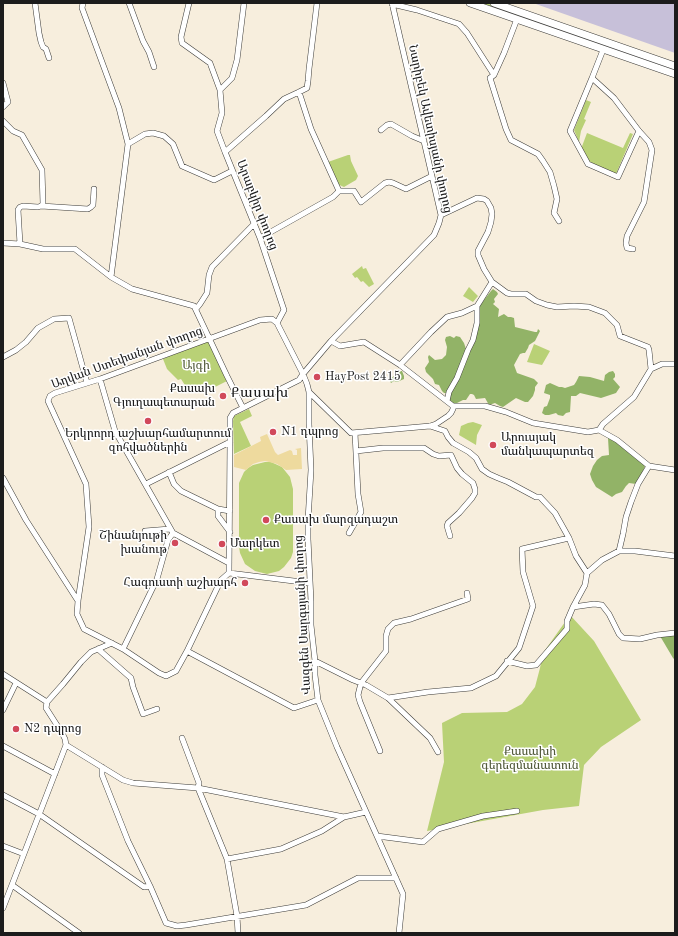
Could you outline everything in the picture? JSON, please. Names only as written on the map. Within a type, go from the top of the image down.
[{"type":"highway","points":[[470,3],[675,74]]},
{"type":"highway","points":[[494,3],[675,66]]},
{"type":"highway","points":[[604,50],[608,42]]},
{"type":"street","points":[[35,3],[41,42],[46,49],[49,58]]},
{"type":"street","points":[[83,3],[82,8],[119,108],[128,144],[110,277]]},
{"type":"street","points":[[129,3],[154,67]]},
{"type":"street","points":[[189,3],[181,37],[182,43],[210,63],[220,90],[222,113],[217,131],[225,152]]},
{"type":"street","points":[[220,90],[232,78],[237,60],[244,3]]},
{"type":"street","points":[[317,3],[307,88],[299,92],[311,129],[339,191]]},
{"type":"street","points":[[392,3],[459,24],[467,32],[494,75]]},
{"type":"street","name":"Նարիբեկ Ավետիսյանի փողոց","points":[[242,408],[298,380],[331,342],[434,235],[440,223],[441,215],[392,3]]},
{"type":"street","points":[[517,19],[494,75],[490,78],[506,129],[511,140],[538,154],[550,172],[557,199],[554,213],[559,221]]},
{"type":"street","points":[[604,50],[570,131],[588,164],[618,178],[639,131]]},
{"type":"street","points":[[592,78],[614,98],[649,142],[652,150],[644,202],[627,236],[627,248],[633,249]]},
{"type":"street","points":[[3,83],[8,102],[3,107]]},
{"type":"street","name":"Արաբկիր փողոց","points":[[277,322],[284,310],[260,238],[225,152],[284,99],[299,92]]},
{"type":"street","points":[[3,121],[13,131],[22,135],[42,170],[42,206]]},
{"type":"street","points":[[381,130],[387,125],[391,124],[424,141]]},
{"type":"street","points":[[128,144],[145,134],[153,133],[164,136],[173,144],[182,166],[214,180],[232,171]]},
{"type":"street","points":[[260,238],[333,196],[339,191],[354,191],[361,202],[385,183],[393,183],[406,189],[432,176]]},
{"type":"street","points":[[20,244],[18,210],[20,207],[42,206],[88,209],[93,205],[94,188]]},
{"type":"street","points":[[441,215],[477,198],[487,201],[490,208],[491,222],[488,232],[478,251],[478,255],[492,282],[507,293],[526,294],[536,301],[547,305],[557,307],[589,307],[605,313],[617,325],[620,336],[648,347],[651,369]]},
{"type":"street","points":[[196,309],[207,293],[209,276],[212,267],[254,224]]},
{"type":"street","points":[[3,243],[20,244],[43,249],[74,249],[110,277],[132,289],[194,306],[242,408],[233,413],[230,418],[229,573],[221,580],[187,651],[294,708],[318,700]]},
{"type":"street","points":[[446,401],[473,340],[477,323],[477,306],[492,282]]},
{"type":"street","points":[[400,364],[447,317],[462,313],[477,306]]},
{"type":"street","points":[[3,357],[16,350],[26,342],[38,328],[54,319],[68,318],[87,383]]},
{"type":"street","name":"Աղվան Ստեփանյան փողոց","points":[[187,651],[176,671],[166,676],[123,649],[84,629],[77,614],[89,527],[86,484],[48,401],[50,396],[55,393],[100,379],[260,320],[272,319],[277,322]]},
{"type":"street","points":[[277,322],[303,374]]},
{"type":"street","points":[[331,342],[340,346],[364,342],[400,364],[453,406],[485,406],[506,412],[534,423],[588,432],[599,430],[617,440],[649,466],[675,470]]},
{"type":"street","points":[[599,430],[603,424],[634,397],[651,369],[662,364],[675,364]]},
{"type":"street","name":"Վազգեն Սարգսյանի փողոց","points":[[303,374],[309,392],[311,470],[308,539],[311,625],[318,700],[337,747],[403,894],[399,933]]},
{"type":"street","points":[[100,379],[115,431],[172,531]]},
{"type":"street","points":[[309,392],[351,433],[430,426],[448,416],[453,409],[453,406]]},
{"type":"street","points":[[430,426],[445,431],[453,443],[469,452],[476,458],[482,468],[489,474],[536,496],[540,496],[556,513],[576,556],[586,573],[584,585],[567,621],[567,629],[536,665],[527,666],[507,661]]},
{"type":"street","points":[[349,533],[362,512],[358,494],[355,433]]},
{"type":"street","points":[[146,484],[230,442]]},
{"type":"street","points":[[356,451],[383,448],[424,448],[439,456],[451,455],[457,468],[473,483],[475,492],[472,498],[448,523],[447,526],[450,536]]},
{"type":"street","points":[[619,551],[626,517],[631,502],[638,484],[649,466]]},
{"type":"street","points":[[169,472],[174,484],[180,491],[218,509],[230,511]]},
{"type":"street","name":"Աղվան Ստեփանյան փողոց","points":[[3,478],[26,520],[78,600]]},
{"type":"street","points":[[218,509],[218,516],[230,532]]},
{"type":"street","points":[[145,531],[172,531],[230,563]]},
{"type":"street","points":[[123,649],[157,579],[172,531]]},
{"type":"street","points":[[388,698],[471,688],[496,676],[519,648],[533,606],[523,572],[522,549],[568,538]]},
{"type":"street","points":[[586,573],[602,560],[619,551],[635,551],[675,556]]},
{"type":"street","points":[[229,573],[310,583]]},
{"type":"street","points":[[380,752],[358,695],[361,683],[386,651],[386,636],[388,629],[394,623],[411,619],[468,599],[467,593]]},
{"type":"street","points":[[573,607],[594,604],[602,606],[609,614],[619,634],[623,638],[640,638],[675,633]]},
{"type":"street","points":[[3,908],[66,745],[62,734],[46,708],[47,702],[91,652],[112,643]]},
{"type":"street","points":[[98,649],[131,678],[143,714],[157,709]]},
{"type":"street","points":[[315,661],[388,698],[430,738],[438,752]]},
{"type":"street","points":[[3,674],[47,702]]},
{"type":"street","points":[[3,710],[16,683]]},
{"type":"street","points":[[182,738],[200,783],[198,788],[228,859],[237,916],[238,933]]},
{"type":"street","points":[[66,745],[123,780],[133,783],[198,788],[344,817]]},
{"type":"street","points":[[3,746],[55,774]]},
{"type":"street","points":[[102,767],[102,775],[128,841],[166,923],[177,926],[186,926],[306,905],[358,878],[396,878]]},
{"type":"street","points":[[3,796],[39,814],[144,887],[150,886]]},
{"type":"street","points":[[377,836],[424,842],[438,829],[483,816],[517,811]]},
{"type":"street","points":[[228,859],[281,849],[322,830],[344,817],[366,812]]},
{"type":"street","points":[[3,846],[24,854]]},
{"type":"street","points":[[12,885],[79,933]]},
{"type":"shaded area","points":[[533,3],[675,3],[675,53]]},
{"type":"green space","points":[[476,3],[486,3],[599,42],[600,44],[599,45]]},
{"type":"green space","points":[[586,100],[591,102],[584,119],[586,120],[581,131],[579,142],[574,130]]},
{"type":"green space","points":[[587,133],[623,148],[630,133],[633,134],[616,174],[588,161],[581,149]]},
{"type":"green space","points":[[350,155],[351,161],[358,176],[356,180],[344,187],[337,184],[328,162]]},
{"type":"green space","points":[[362,266],[363,269],[366,268],[374,284],[369,287],[363,281],[361,282],[357,277],[355,278],[352,274]]},
{"type":"green space","points":[[469,287],[478,296],[473,302],[463,296]]},
{"type":"green space","points":[[493,289],[498,294],[494,299],[495,302],[493,304],[499,309],[498,317],[504,314],[508,317],[514,318],[515,327],[535,332],[537,332],[538,329],[540,331],[535,341],[529,345],[525,353],[520,354],[514,365],[517,373],[534,379],[538,383],[535,387],[533,396],[528,402],[516,398],[503,407],[495,403],[489,405],[485,398],[476,399],[474,395],[470,394],[466,400],[455,404],[452,403],[446,393],[442,391],[439,385],[435,384],[433,379],[426,372],[425,368],[429,362],[428,357],[429,355],[435,360],[442,359],[446,355],[446,337],[460,337],[466,349],[473,342],[480,305]]},
{"type":"green space","name":"Այգի","points":[[208,339],[227,381],[209,390],[205,383],[188,390],[181,379],[178,380],[167,369],[163,359]]},
{"type":"green space","points":[[534,344],[550,351],[542,365],[527,362]]},
{"type":"green space","points":[[397,371],[402,371],[404,379],[391,383],[389,379],[396,375]]},
{"type":"green space","points":[[613,371],[615,377],[613,379],[620,387],[616,393],[601,398],[580,393],[576,396],[571,396],[570,412],[563,416],[556,413],[545,415],[542,413],[550,398],[550,395],[544,393],[546,385],[550,383],[565,388],[574,385],[579,376],[604,381],[605,375]]},
{"type":"green space","points":[[249,409],[252,416],[240,422],[251,446],[234,454],[234,416]]},
{"type":"green space","points":[[473,422],[482,425],[477,435],[476,445],[459,435],[461,426]]},
{"type":"green space","points":[[608,438],[611,438],[622,445],[645,466],[636,484],[629,483],[622,492],[612,497],[596,487],[590,474],[597,460],[602,456],[609,455]]},
{"type":"green space","name":"Քասախ մարզադաշտ","points":[[265,462],[271,462],[282,467],[290,477],[293,489],[293,552],[291,558],[284,567],[279,571],[267,574],[255,571],[245,564],[239,547],[239,483],[244,472],[248,468]]},
{"type":"green space","name":"Քասախի գերեզմանատուն","points":[[570,615],[594,641],[641,720],[601,747],[584,765],[579,806],[543,810],[427,831],[444,762],[442,723],[462,713],[507,712],[522,704],[535,687],[543,653]]},
{"type":"green space","points":[[675,635],[675,660],[660,636]]},
{"type":"sand","points":[[267,434],[275,452],[278,455],[290,450],[292,451],[293,455],[297,455],[297,450],[295,449],[301,448],[302,469],[286,470],[277,464],[265,461],[253,464],[246,470],[234,467],[234,455],[261,441],[260,437]]},
{"type":"place","name":"HayPost 2415","points":[[317,377]]},
{"type":"place","name":"Քասախ Գյուղապետարան","points":[[223,396]]},
{"type":"place","name":"Երկրորդ աշխարհամարտում զոհվածներին","points":[[148,421]]},
{"type":"place","name":"N1 դպրոց","points":[[273,432]]},
{"type":"place","name":"Արուսյակ մանկապարտեզ","points":[[493,445]]},
{"type":"place","name":"Քասախ մարզադաշտ","points":[[266,520]]},
{"type":"place","name":"Շինանյութի խանութ","points":[[175,543]]},
{"type":"place","name":"Մարկետ","points":[[222,544]]},
{"type":"place","name":"Հագուստի աշխարհ","points":[[245,583]]},
{"type":"place","name":"N2 դպրոց","points":[[16,729]]},
{"type":"district","name":"Քասախ","points":[[260,393]]}]
